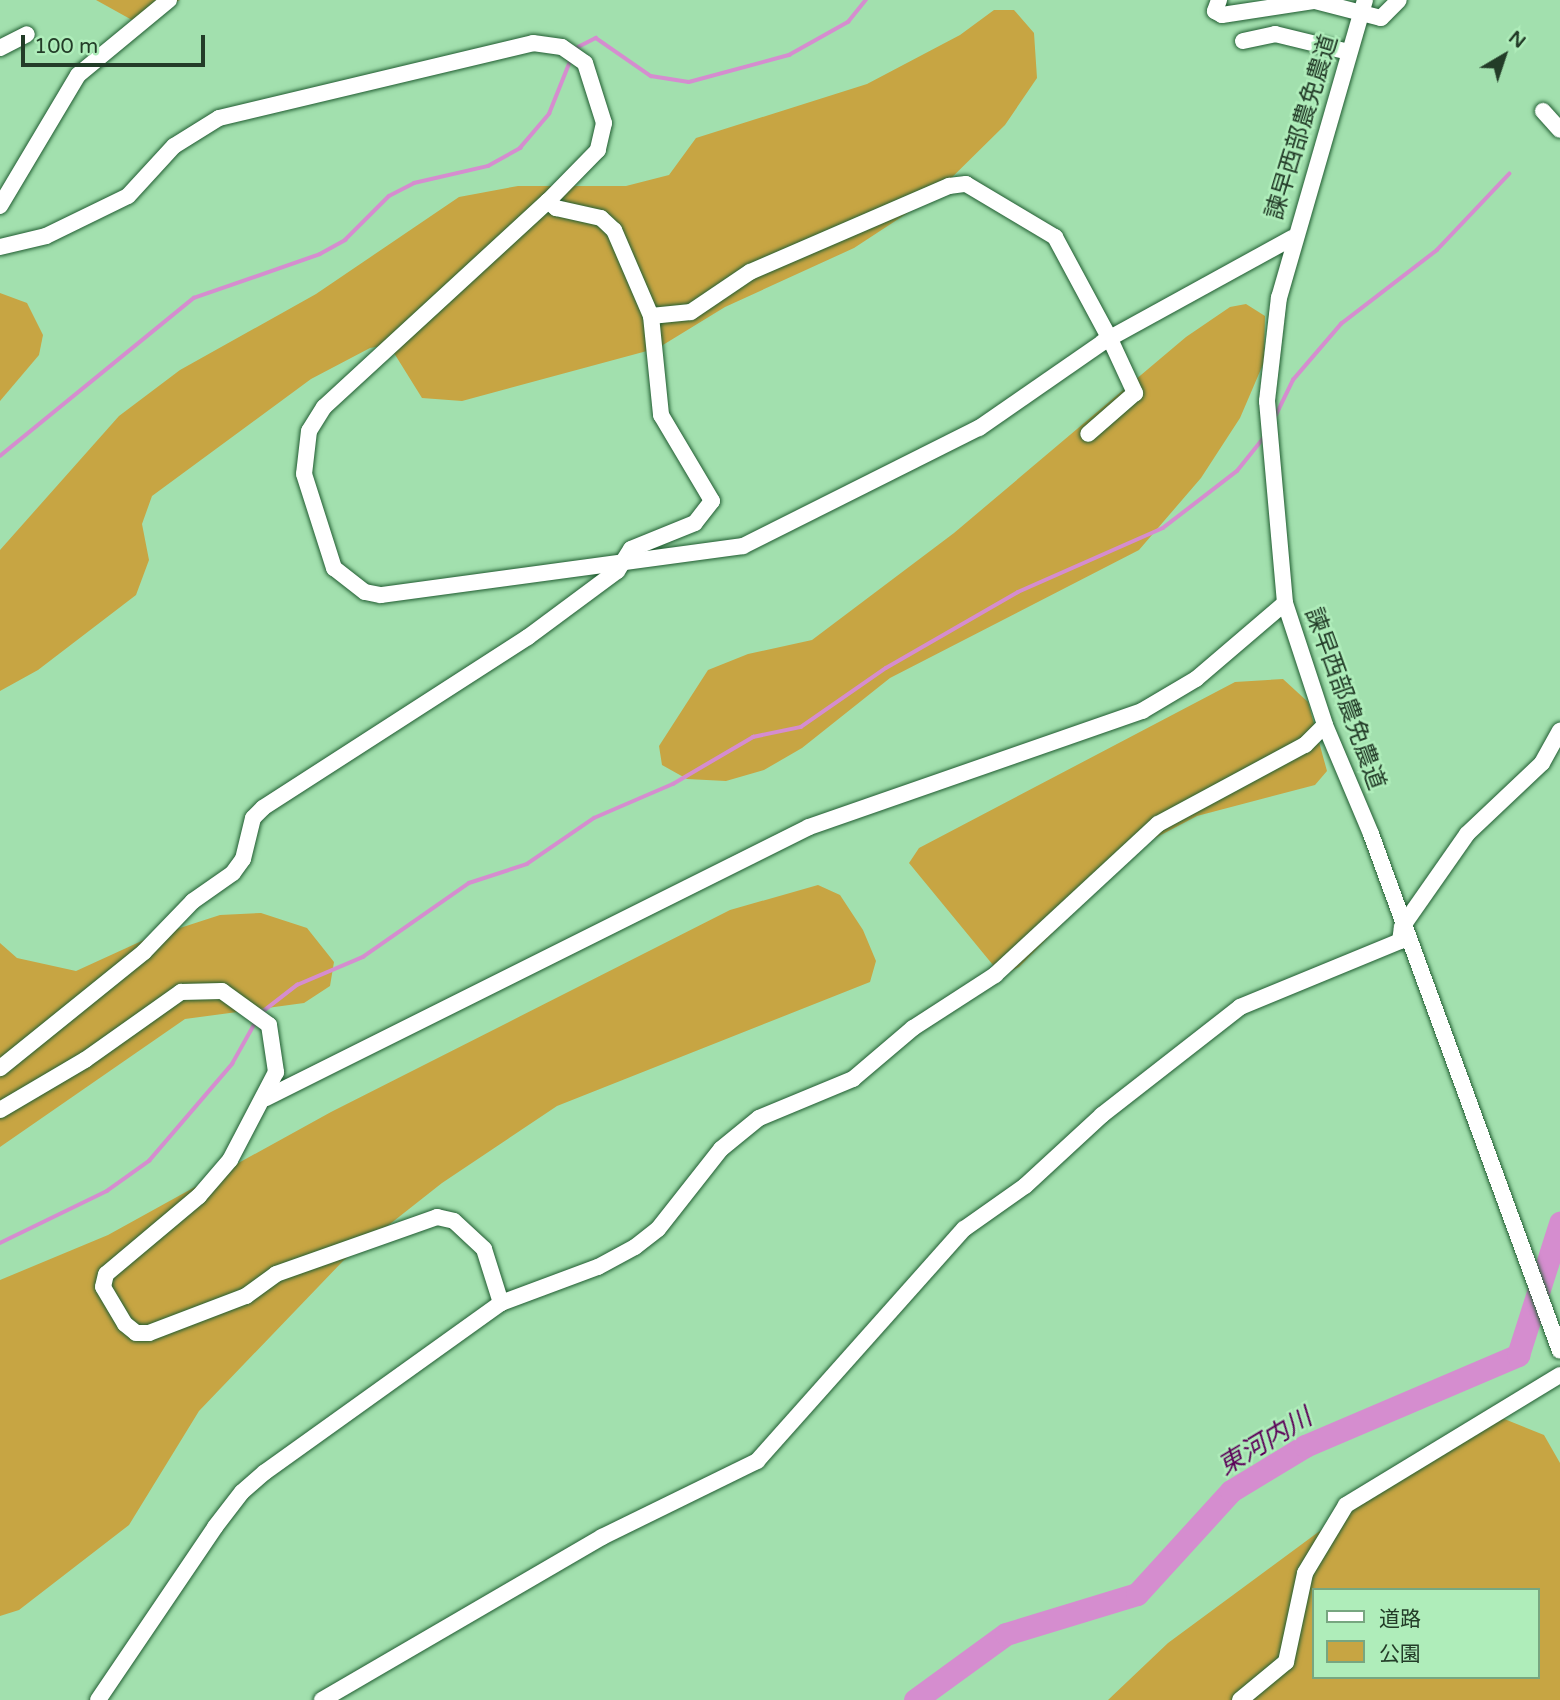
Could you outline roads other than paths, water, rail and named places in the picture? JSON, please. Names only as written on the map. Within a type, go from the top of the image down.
[{"type":"street","points":[[0,206],[78,75],[169,0]]},
{"type":"street","points":[[1219,0],[1215,10],[1222,15],[1315,1],[1363,8],[1381,18],[1399,0]]},
{"type":"street","name":"諫早西部農免農道","points":[[1363,8],[1293,238],[1268,401],[1285,603],[1325,725],[1560,1351]]},
{"type":"street","points":[[0,48],[27,34]]},
{"type":"street","points":[[1244,41],[1275,34],[1349,52]]},
{"type":"street","points":[[0,247],[46,236],[128,196],[174,146],[219,118],[533,43],[562,47],[584,63],[604,123],[598,150],[548,201],[324,407],[309,431],[304,474],[334,568],[365,592],[381,595],[743,546],[979,428],[1110,339],[1270,246],[1293,238]]},
{"type":"street","points":[[1543,111],[1560,130]]},
{"type":"street","points":[[651,316],[691,312],[750,272],[938,190],[966,184],[1055,237],[1110,339],[1135,393],[1088,434]]},
{"type":"street","points":[[0,1069],[144,952],[193,901],[233,873],[243,859],[253,818],[263,808],[528,637],[617,571],[631,549],[695,523],[712,501],[661,415],[651,316],[614,230],[601,218],[556,208],[548,201]]},
{"type":"street","points":[[266,1098],[809,827],[1142,711],[1196,679],[1285,603]]},
{"type":"street","points":[[98,1700],[242,1492],[501,1303],[598,1268],[635,1247],[658,1229],[721,1149],[760,1118],[853,1079],[913,1028],[995,975],[1158,824],[1305,745],[1325,725]]},
{"type":"street","points":[[322,1700],[602,1537],[757,1461],[964,1229],[1026,1186],[1102,1115],[1240,1007],[1400,941],[1402,927],[1466,834],[1542,763],[1560,731]]},
{"type":"street","points":[[0,1110],[85,1060],[159,1004],[200,989],[237,998],[269,1025],[276,1072],[266,1098],[230,1160],[199,1196],[106,1273],[103,1287],[124,1324],[136,1333],[149,1333],[246,1296],[276,1274],[437,1217],[454,1221],[484,1249],[501,1303]]},
{"type":"street","points":[[1240,1700],[1273,1678],[1286,1662],[1305,1573],[1346,1506],[1560,1375]]},
{"type":"waterway","points":[[578,47],[596,38],[651,76],[689,82],[789,55],[848,22],[866,0]]},
{"type":"waterway","points":[[0,456],[194,298],[320,254],[345,240],[389,196],[414,183],[488,166],[520,148],[549,114],[569,64]]},
{"type":"waterway","points":[[1275,417],[1293,380],[1341,324],[1437,250],[1509,174]]},
{"type":"waterway","points":[[261,1013],[297,985],[363,957],[469,883],[527,864],[594,818],[673,784],[753,737],[801,727],[886,668],[1018,592],[1163,528],[1237,471],[1265,436]]},
{"type":"waterway","points":[[0,1243],[107,1191],[149,1161],[232,1064],[255,1023]]},
{"type":"waterway","name":"東河内川","points":[[915,1700],[1006,1634],[1137,1594],[1231,1491],[1305,1446],[1518,1355],[1560,1223]]}]
